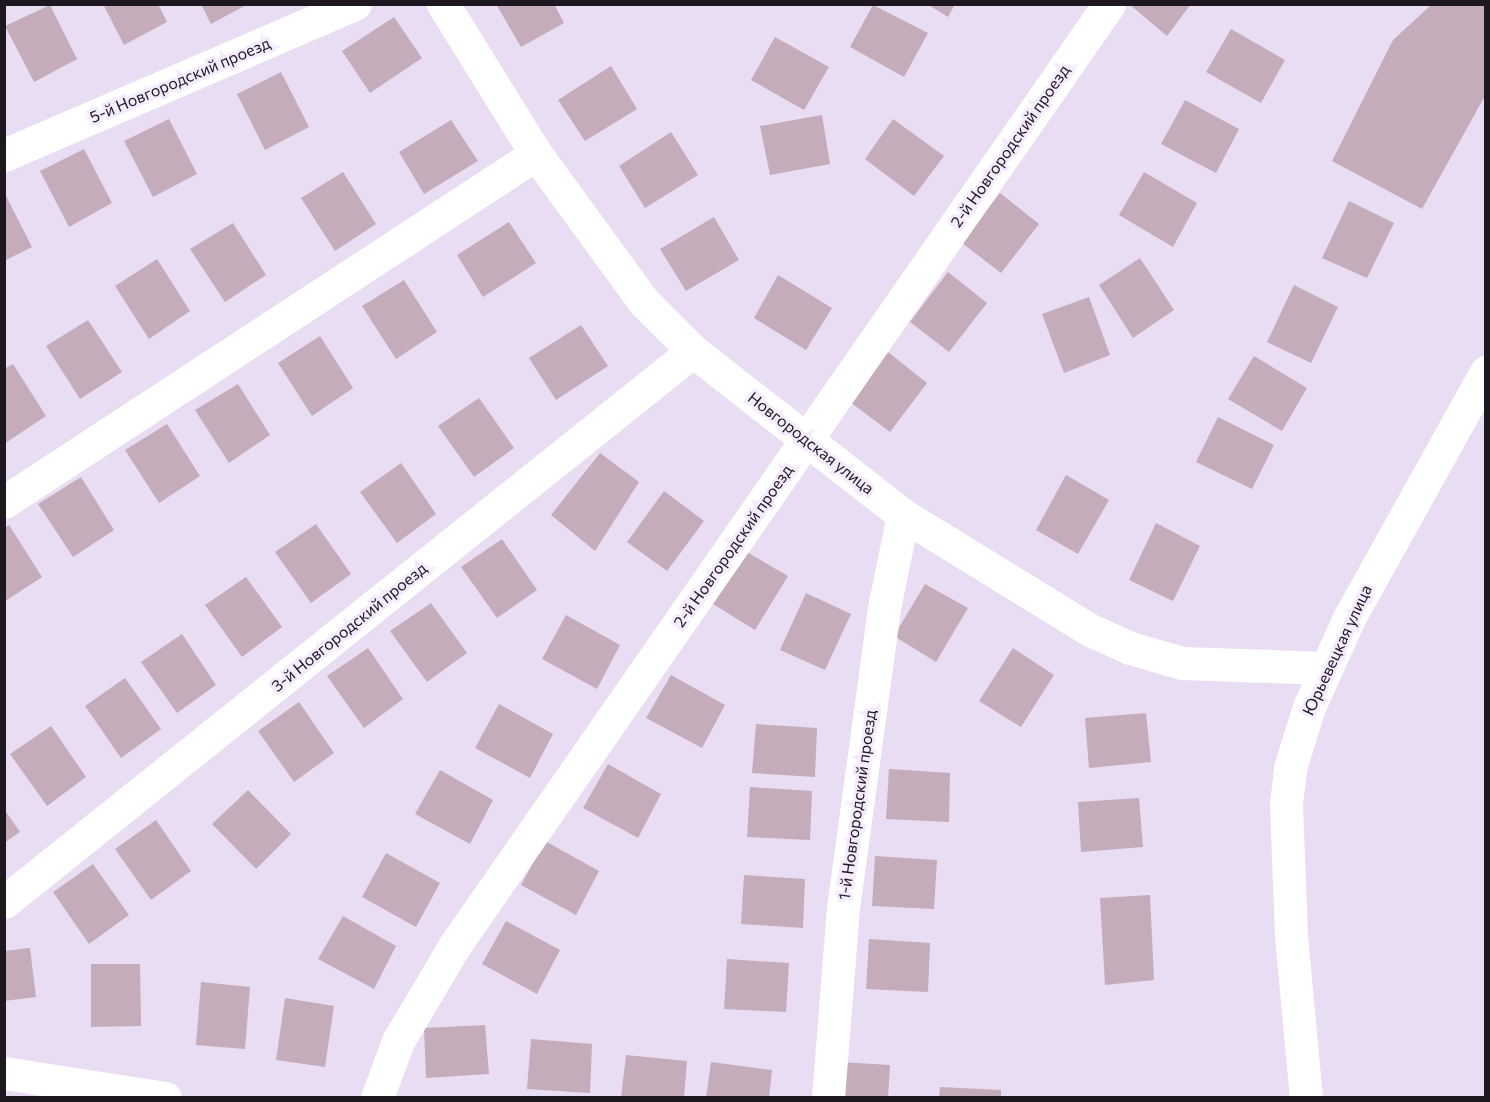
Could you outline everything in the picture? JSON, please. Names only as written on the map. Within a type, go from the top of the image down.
[{"type":"street","name":"5-й Новгородский проезд","points":[[4,155],[355,4]]},
{"type":"street","name":"Новгородская улица","points":[[443,4],[536,154],[644,302],[693,351],[903,515],[1088,629],[1130,648],[1182,663],[1325,668]]},
{"type":"street","name":"2-й Новгородский проезд","points":[[377,1098],[398,1041],[456,945],[1109,4]]},
{"type":"street","points":[[4,502],[536,154]]},
{"type":"street","name":"3-й Новгородский проезд","points":[[4,902],[693,351]]},
{"type":"street","name":"Юрьевецкая улица","points":[[1306,1098],[1292,934],[1286,803],[1298,737],[1325,668],[1485,372]]},
{"type":"street","name":"1-й Новгородский проезд","points":[[828,1098],[843,908],[885,603],[903,515]]},
{"type":"street","points":[[4,1073],[165,1098]]},
{"type":"building","points":[[103,4],[158,4],[167,22],[124,45]]},
{"type":"building","points":[[201,4],[248,4],[211,24]]},
{"type":"building","points":[[496,4],[554,4],[564,23],[521,47]]},
{"type":"building","points":[[927,4],[955,4],[948,17]]},
{"type":"building","points":[[1129,4],[1191,4],[1167,36]]},
{"type":"building","points":[[1432,4],[1486,4],[1486,94],[1422,209],[1332,161],[1393,40]]},
{"type":"building","points":[[50,5],[77,59],[34,82],[5,26]]},
{"type":"building","points":[[873,5],[928,33],[904,77],[850,47]]},
{"type":"building","points":[[394,17],[422,58],[370,93],[342,51]]},
{"type":"building","points":[[1231,29],[1285,60],[1261,103],[1206,72]]},
{"type":"building","points":[[775,37],[829,67],[804,110],[751,80]]},
{"type":"building","points":[[611,66],[637,109],[585,141],[558,100]]},
{"type":"building","points":[[281,72],[309,127],[265,150],[237,94]]},
{"type":"building","points":[[1185,100],[1239,129],[1216,173],[1161,144]]},
{"type":"building","points":[[822,115],[830,164],[770,175],[760,126]]},
{"type":"building","points":[[169,119],[197,174],[153,197],[124,141]]},
{"type":"building","points":[[893,119],[944,156],[914,196],[865,159]]},
{"type":"building","points":[[451,120],[478,161],[424,194],[399,152]]},
{"type":"building","points":[[671,132],[698,175],[645,208],[619,166]]},
{"type":"building","points":[[84,149],[112,203],[69,227],[40,171]]},
{"type":"building","points":[[343,172],[376,224],[335,251],[301,198]]},
{"type":"building","points":[[1144,172],[1197,203],[1173,247],[1119,215]]},
{"type":"building","points":[[4,192],[32,247],[4,261]]},
{"type":"building","points":[[1000,193],[1039,224],[1001,273],[962,243]]},
{"type":"building","points":[[1349,201],[1394,223],[1367,278],[1322,258]]},
{"type":"building","points":[[714,217],[739,260],[686,291],[660,249]]},
{"type":"building","points":[[509,222],[536,263],[483,297],[457,255]]},
{"type":"building","points":[[233,223],[266,275],[225,302],[190,249]]},
{"type":"building","points":[[1140,258],[1174,310],[1133,338],[1099,285]]},
{"type":"building","points":[[157,259],[190,311],[149,339],[115,286]]},
{"type":"building","points":[[948,272],[987,303],[949,352],[910,322]]},
{"type":"building","points":[[778,275],[832,308],[806,350],[754,318]]},
{"type":"building","points":[[404,280],[437,332],[396,359],[362,306]]},
{"type":"building","points":[[1294,285],[1338,307],[1311,363],[1267,342]]},
{"type":"building","points":[[1089,297],[1110,355],[1064,373],[1042,314]]},
{"type":"building","points":[[88,320],[122,372],[80,399],[46,346]]},
{"type":"building","points":[[581,325],[608,366],[556,400],[529,358]]},
{"type":"building","points":[[320,336],[353,388],[312,416],[278,363]]},
{"type":"building","points":[[888,352],[927,383],[890,432],[850,402]]},
{"type":"building","points":[[1254,356],[1307,388],[1282,431],[1228,399]]},
{"type":"building","points":[[13,364],[46,416],[4,444],[4,369]]},
{"type":"building","points":[[238,384],[270,435],[229,463],[195,410]]},
{"type":"building","points":[[479,398],[514,448],[474,477],[438,426]]},
{"type":"building","points":[[1218,417],[1274,445],[1252,489],[1196,462]]},
{"type":"building","points":[[167,424],[200,476],[159,503],[125,450]]},
{"type":"building","points":[[600,453],[639,482],[595,551],[551,515]]},
{"type":"building","points":[[401,463],[436,514],[397,543],[360,492]]},
{"type":"building","points":[[1066,475],[1109,500],[1078,554],[1036,530]]},
{"type":"building","points":[[81,477],[114,530],[73,557],[38,504]]},
{"type":"building","points":[[664,491],[704,521],[667,571],[627,542]]},
{"type":"building","points":[[1156,523],[1200,546],[1173,601],[1129,580]]},
{"type":"building","points":[[316,524],[351,574],[311,603],[275,552]]},
{"type":"building","points":[[9,525],[42,577],[4,602],[4,528]]},
{"type":"building","points":[[502,539],[537,590],[497,618],[461,567]]},
{"type":"building","points":[[745,551],[788,576],[755,630],[713,604]]},
{"type":"building","points":[[246,577],[282,627],[242,657],[205,605]]},
{"type":"building","points":[[925,584],[968,608],[936,662],[894,636]]},
{"type":"building","points":[[806,593],[851,614],[825,670],[780,650]]},
{"type":"building","points":[[431,603],[467,653],[427,682],[390,631]]},
{"type":"building","points":[[566,615],[620,645],[597,689],[542,659]]},
{"type":"building","points":[[182,634],[216,685],[177,713],[141,662]]},
{"type":"building","points":[[368,648],[403,699],[364,728],[327,676]]},
{"type":"building","points":[[1013,648],[1054,675],[1021,727],[979,701]]},
{"type":"building","points":[[671,675],[725,705],[702,748],[646,718]]},
{"type":"building","points":[[125,678],[161,729],[121,758],[85,706]]},
{"type":"building","points":[[299,702],[334,753],[294,782],[258,731]]},
{"type":"building","points":[[499,704],[553,734],[530,778],[475,748]]},
{"type":"building","points":[[1146,713],[1151,762],[1089,768],[1085,718]]},
{"type":"building","points":[[756,724],[817,728],[815,777],[752,773]]},
{"type":"building","points":[[51,726],[86,777],[47,806],[10,754]]},
{"type":"building","points":[[608,764],[661,794],[638,838],[583,808]]},
{"type":"building","points":[[889,769],[950,773],[949,822],[886,819]]},
{"type":"building","points":[[440,770],[493,800],[470,844],[415,814]]},
{"type":"building","points":[[750,787],[812,791],[810,840],[747,837]]},
{"type":"building","points":[[248,790],[291,834],[256,869],[212,824]]},
{"type":"building","points":[[1139,798],[1143,847],[1081,852],[1078,802]]},
{"type":"building","points":[[4,809],[20,832],[4,843]]},
{"type":"building","points":[[156,820],[191,871],[151,900],[115,849]]},
{"type":"building","points":[[545,841],[599,871],[576,915],[521,885]]},
{"type":"building","points":[[386,853],[440,883],[416,927],[362,897]]},
{"type":"building","points":[[875,856],[937,860],[934,909],[872,906]]},
{"type":"building","points":[[93,864],[129,915],[89,944],[53,892]]},
{"type":"building","points":[[744,875],[805,879],[803,928],[741,924]]},
{"type":"building","points":[[1150,895],[1154,980],[1105,985],[1100,898]]},
{"type":"building","points":[[343,916],[396,946],[374,989],[318,959]]},
{"type":"building","points":[[506,921],[560,950],[537,994],[482,964]]},
{"type":"building","points":[[869,939],[930,943],[928,992],[866,989]]},
{"type":"building","points":[[30,948],[36,997],[4,1001],[4,951]]},
{"type":"building","points":[[727,959],[789,963],[786,1012],[724,1009]]},
{"type":"building","points":[[91,964],[140,964],[141,1026],[91,1027]]},
{"type":"building","points":[[201,982],[250,987],[245,1049],[196,1045]]},
{"type":"building","points":[[285,998],[334,1006],[325,1067],[276,1060]]},
{"type":"building","points":[[485,1025],[489,1074],[426,1078],[424,1028]]},
{"type":"building","points":[[531,1039],[592,1044],[590,1093],[527,1089]]},
{"type":"building","points":[[626,1055],[687,1061],[684,1098],[621,1098]]},
{"type":"building","points":[[711,1062],[772,1070],[769,1098],[706,1098]]},
{"type":"building","points":[[841,1062],[890,1065],[888,1098],[839,1098]]},
{"type":"building","points":[[940,1087],[1001,1090],[1001,1098],[939,1098]]}]
